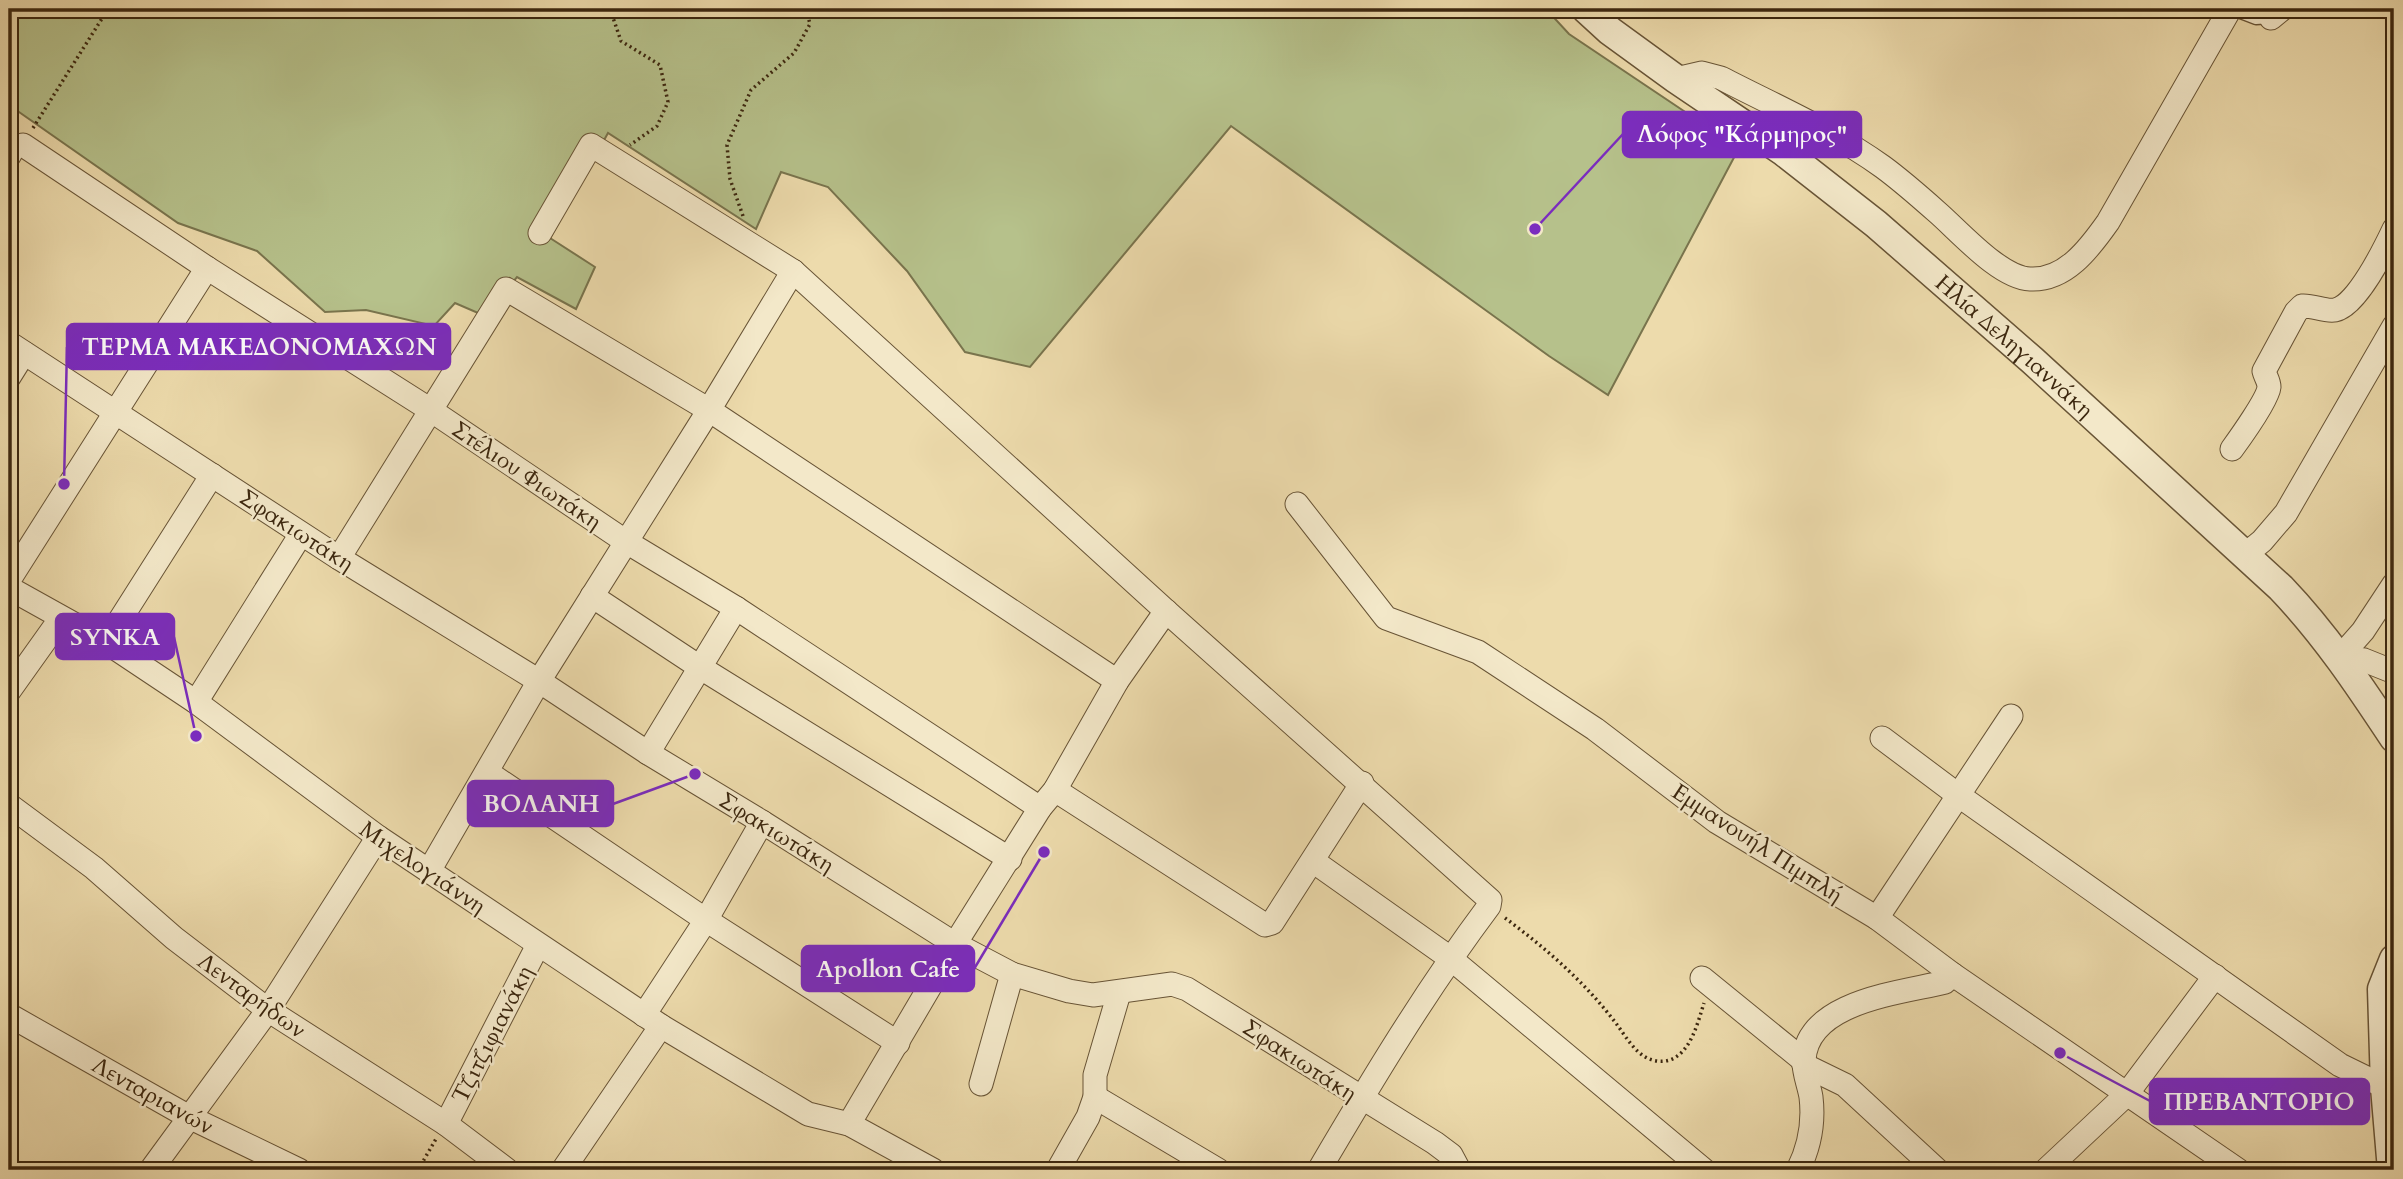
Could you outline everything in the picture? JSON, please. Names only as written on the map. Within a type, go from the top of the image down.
[{"type":"street","name":"Ηλία Δεληγιαννάκη","points":[[1586,9],[1610,31],[1675,79],[1784,152],[1876,224],[2032,360],[2246,554],[2312,620],[2394,737]]},
{"type":"street","points":[[1675,79],[1702,74],[1721,78],[1843,141],[1912,190],[1998,266],[2027,279],[2046,278],[2066,269],[2096,240],[2230,9]]},
{"type":"street","points":[[540,233],[591,145],[793,271],[1167,611],[1488,897],[1489,906],[1450,958],[1319,1170]]},
{"type":"street","name":"Στέλιου Φιωτάκη","points":[[15,149],[429,410],[625,541],[736,608],[1040,808]]},
{"type":"street","points":[[2232,449],[2268,391],[2264,371],[2295,312],[2302,306],[2334,310],[2345,306],[2360,290],[2394,229]]},
{"type":"street","points":[[9,580],[207,268]]},
{"type":"street","points":[[429,871],[539,681],[793,271]]},
{"type":"street","points":[[339,558],[506,289],[709,410],[1117,681]]},
{"type":"street","points":[[2246,554],[2269,534],[2286,513],[2394,326]]},
{"type":"street","points":[[9,377],[16,348]]},
{"type":"street","name":"Σφακιωτάκη","points":[[16,348],[339,558],[955,944],[1012,974],[1069,991],[1093,995],[1172,984],[1187,989],[1435,1143],[1451,1155],[1459,1170]]},
{"type":"street","points":[[106,642],[212,475]]},
{"type":"street","name":"Εµµανουήλ Πιµπλή","points":[[1297,504],[1386,618],[1478,652],[1595,729],[1717,822],[1877,918],[1952,974],[2238,1170]]},
{"type":"street","points":[[196,702],[302,534]]},
{"type":"street","points":[[2340,657],[2363,631],[2394,584]]},
{"type":"street","name":"Μιχελογιάννη","points":[[9,588],[106,642],[196,702],[378,837],[653,1020],[808,1114],[849,1124],[933,1170]]},
{"type":"street","points":[[592,596],[701,668],[1010,859]]},
{"type":"street","points":[[648,753],[736,608]]},
{"type":"street","points":[[849,1124],[955,944],[1040,808],[1055,790],[1117,681],[1167,611]]},
{"type":"street","points":[[9,691],[61,618]]},
{"type":"street","points":[[2340,657],[2364,660],[2394,672]]},
{"type":"street","points":[[1877,918],[2011,716]]},
{"type":"street","points":[[1882,738],[1958,795],[2340,1065],[2385,1087]]},
{"type":"street","points":[[487,772],[706,920],[898,1043]]},
{"type":"street","points":[[1055,790],[1265,925],[1272,923],[1362,783]]},
{"type":"street","name":"Λενταρήδων","points":[[9,805],[94,868],[174,938],[268,1010],[446,1124],[507,1170]]},
{"type":"street","points":[[563,1170],[653,1020],[762,822]]},
{"type":"street","points":[[151,1170],[268,1010],[378,837]]},
{"type":"street","points":[[1313,861],[1450,958],[1704,1170]]},
{"type":"street","name":"Τζιτζιφιανάκη","points":[[446,1124],[538,945]]},
{"type":"street","points":[[2392,1170],[2385,1087],[2382,989],[2394,959]]},
{"type":"street","points":[[981,1084],[1012,974]]},
{"type":"street","points":[[1798,1170],[1809,1147],[1811,1100],[1804,1062],[1813,1030],[1836,1014],[1865,1001],[1945,982],[1952,974]]},
{"type":"street","points":[[2046,1170],[2126,1094],[2215,976]]},
{"type":"street","points":[[1706,981],[1804,1062],[1845,1085],[1937,1170]]},
{"type":"street","points":[[1058,1170],[1088,1117],[1096,1097],[1095,1075],[1119,993]]},
{"type":"street","name":"Λενταριανών","points":[[9,1015],[189,1117],[299,1170]]},
{"type":"street","points":[[1096,1097],[1218,1170]]},
{"type":"lane","points":[[2230,9],[2256,19],[2276,13]]},
{"type":"path","points":[[15,149],[108,9]]},
{"type":"path","points":[[610,9],[621,41],[660,65],[668,102],[657,126],[636,139],[615,160]]},
{"type":"path","points":[[755,248],[730,180],[727,145],[751,90],[794,53],[810,24],[806,9]]},
{"type":"path","points":[[1489,906],[1540,944],[1586,988],[1632,1045],[1644,1056],[1657,1061],[1672,1060],[1684,1051],[1692,1036],[1706,981]]},
{"type":"path","points":[[418,1170],[446,1124]]},
{"type":"green space","points":[[9,9],[1546,9],[1569,34],[1739,148],[1608,395],[1549,356],[1231,126],[1030,367],[965,352],[907,271],[828,187],[781,172],[756,229],[608,133],[550,238],[595,267],[576,309],[517,277],[485,316],[455,303],[434,326],[366,310],[325,312],[257,251],[178,223],[9,105]]},
{"type":"place","name":"Λόφος \"Κάρμηρος\"","points":[[1535,229]]},
{"type":"place","name":"ΤΕΡΜΑ ΜΑΚΕΔΟΝΟΜΑΧΩΝ","points":[[64,484]]},
{"type":"place","name":"SYNKA","points":[[196,736]]},
{"type":"place","name":"ΒΟΛΑΝΗ","points":[[695,774]]},
{"type":"place","name":"Apollon Cafe","points":[[1044,852]]},
{"type":"place","name":"ΠΡΕΒΑΝΤΟΡΙΟ","points":[[2060,1053]]}]
